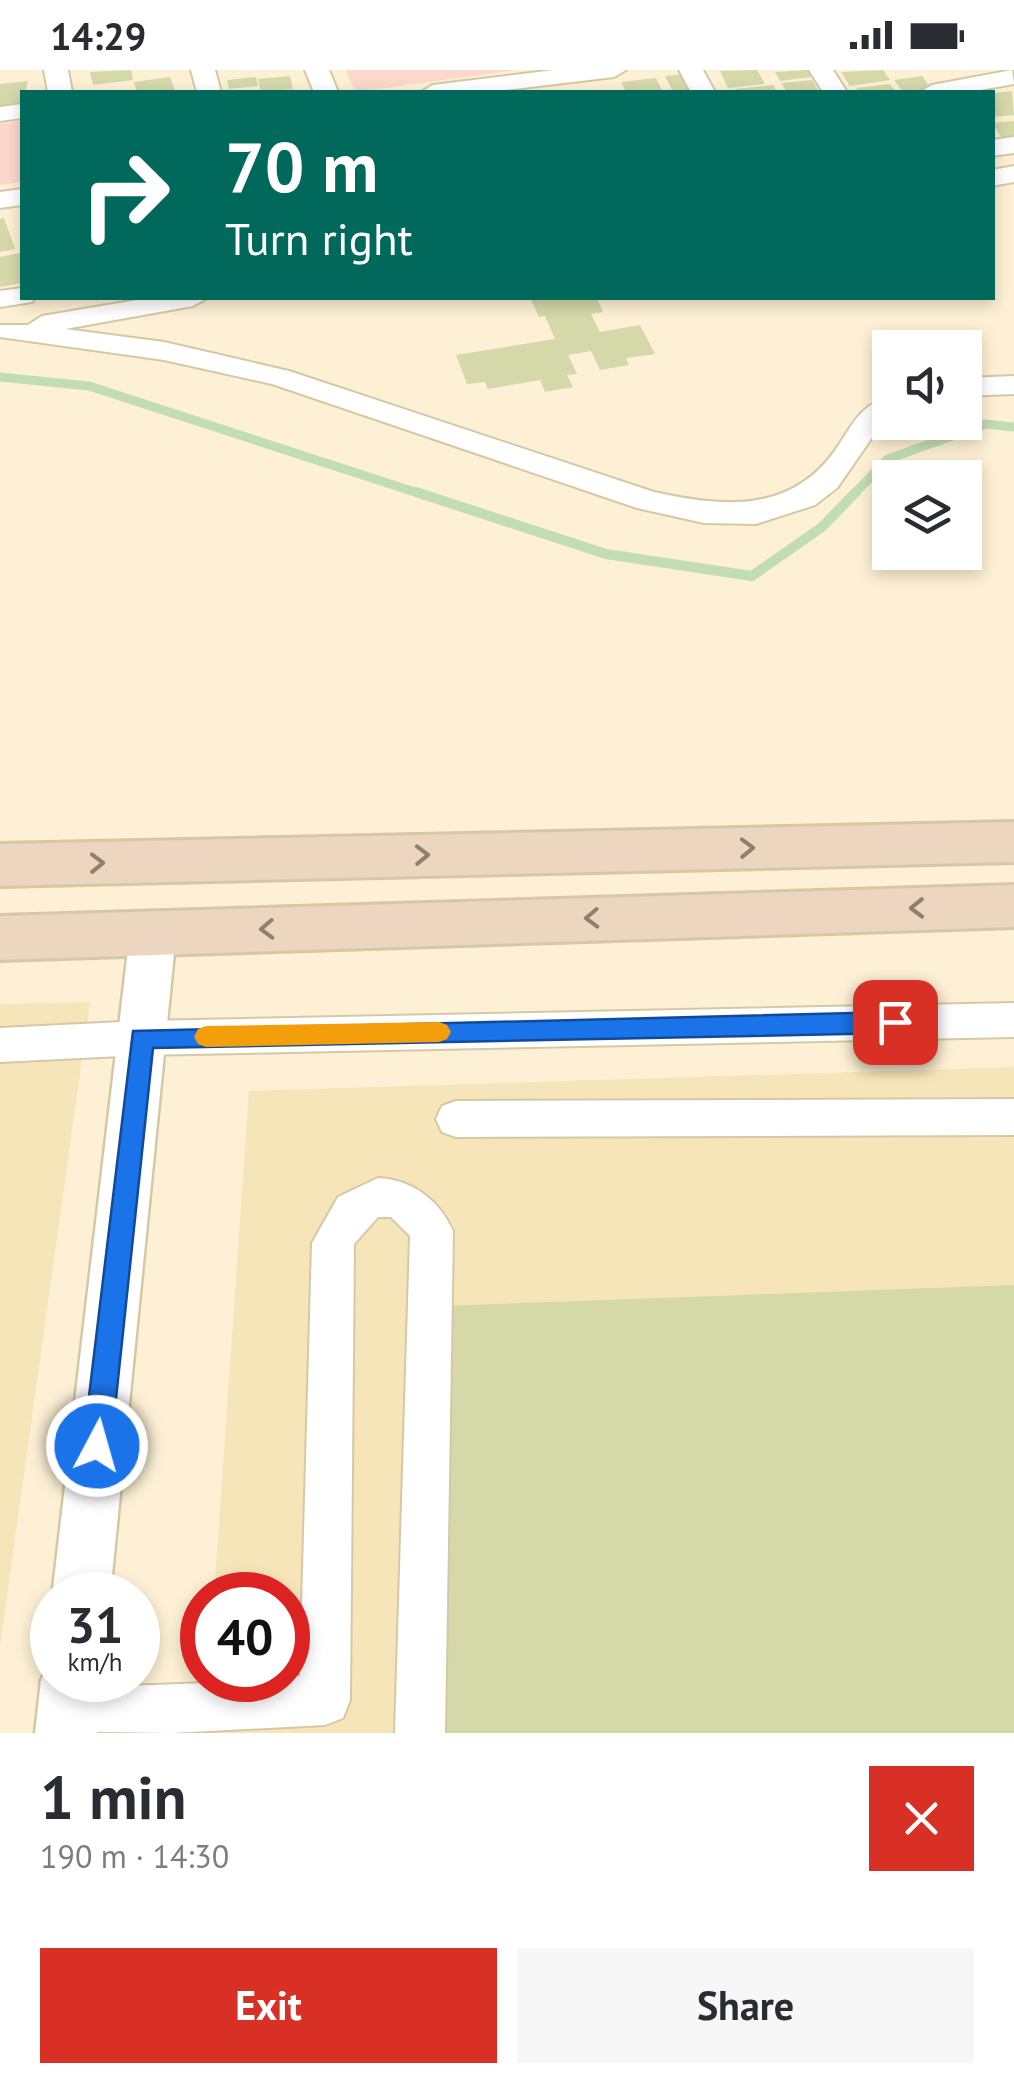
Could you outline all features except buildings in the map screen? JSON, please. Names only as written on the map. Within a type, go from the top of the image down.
[{"type":"main road","points":[[0,865],[1014,842]]},
{"type":"main road","points":[[0,938],[1014,906]]},
{"type":"street","points":[[449,90],[597,71]]},
{"type":"street","points":[[941,84],[1014,77]]},
{"type":"street","points":[[5,332],[182,300]]},
{"type":"street","points":[[5,332],[164,351],[279,377],[648,501],[705,514],[770,514],[814,493],[846,458],[866,418],[872,415]]},
{"type":"street","points":[[982,387],[1014,385]]},
{"type":"street","points":[[83,1572],[153,933]]},
{"type":"street","points":[[0,1044],[1014,1020]]},
{"type":"street","points":[[456,1119],[1014,1117]]},
{"type":"street","points":[[68,1709],[325,1700],[333,1243],[343,1217],[370,1200],[398,1197],[418,1209],[432,1232],[420,1733]]},
{"type":"shaded area","points":[[346,70],[518,70],[370,90],[354,90]]},
{"type":"shaded area","points":[[20,121],[20,182],[0,185],[0,124]]},
{"type":"shaded area","points":[[90,1002],[0,1646],[0,1004]]},
{"type":"shaded area","points":[[1014,1067],[1014,1733],[205,1733],[207,1702],[310,1702],[310,1572],[216,1572],[249,1091]]},
{"type":"waterway","points":[[0,377],[89,386],[424,495]]},
{"type":"waterway","points":[[853,495],[888,459],[986,424],[1014,427]]},
{"type":"waterway","points":[[416,492],[606,554],[752,576],[822,527],[856,492]]},
{"type":"slow traffic","points":[[206,1037],[439,1032]]},
{"type":"route","points":[[97,1446],[142,1038],[895,1022]]}]
